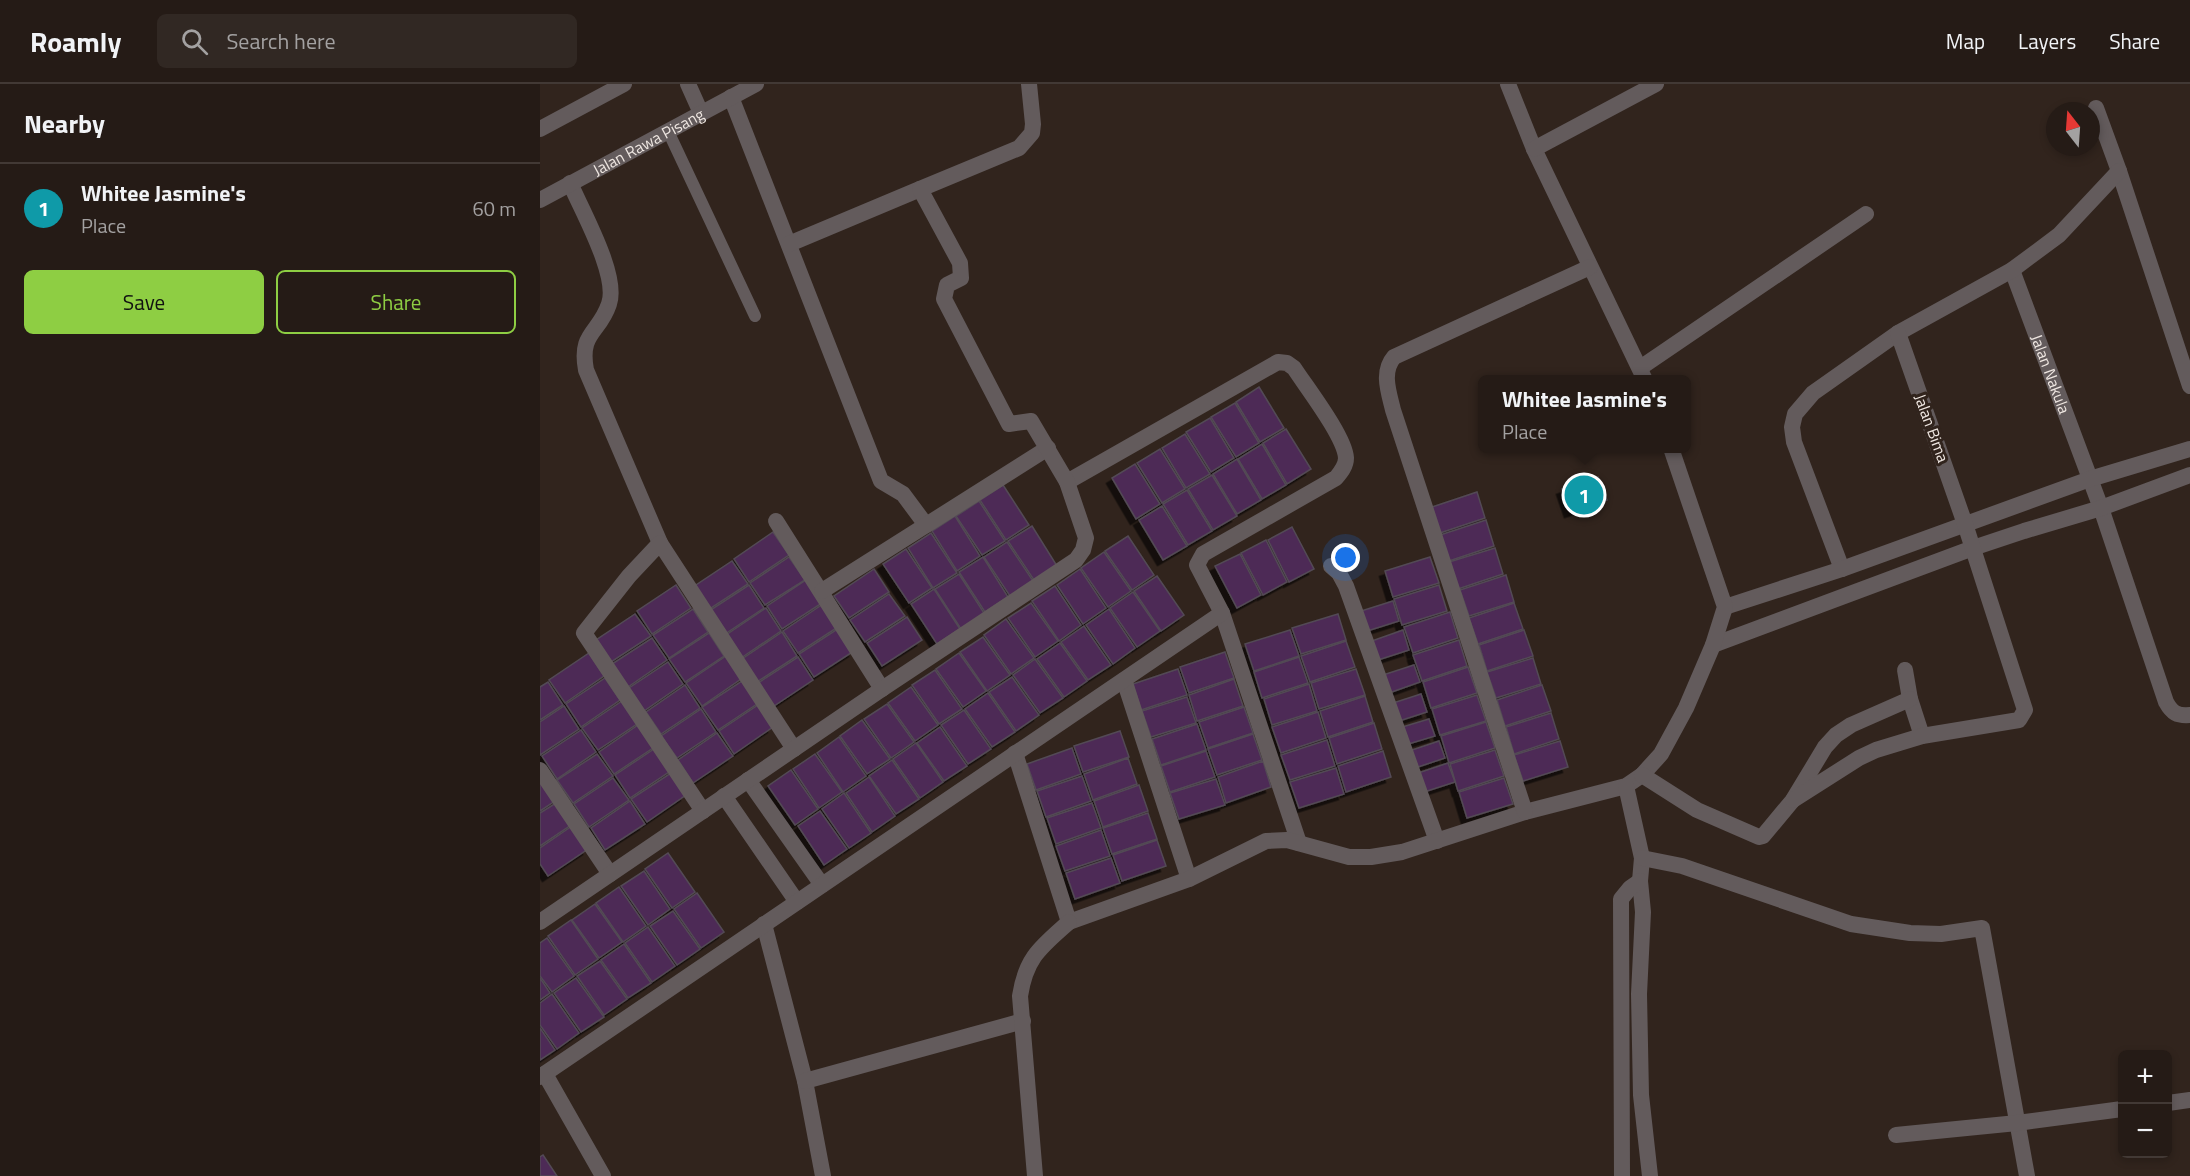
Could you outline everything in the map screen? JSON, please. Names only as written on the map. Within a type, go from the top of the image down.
[{"type":"street","points":[[540,129],[624,84]]},
{"type":"street","points":[[688,84],[701,113]]},
{"type":"street","name":"Jalan Rawa Pisang","points":[[540,200],[756,84]]},
{"type":"street","points":[[789,244],[1019,148],[1032,133],[1029,84]]},
{"type":"street","points":[[1508,84],[1534,149],[1642,374],[1866,214]]},
{"type":"street","points":[[1534,149],[1656,84]]},
{"type":"street","points":[[731,97],[881,481],[903,494],[926,525]]},
{"type":"street","points":[[2100,119],[2190,386]]},
{"type":"street","points":[[1842,569],[1794,442],[1792,427],[1795,414],[1813,393],[1898,333],[2012,270],[2059,235],[2119,171]]},
{"type":"street","points":[[570,183],[608,270],[611,286],[610,303],[584,346],[586,370],[660,543],[794,749]]},
{"type":"street","points":[[540,922],[882,688],[1076,560],[1083,550],[1086,538],[1067,482],[1031,421],[1009,424],[944,299],[947,285],[961,278],[960,263],[920,189]]},
{"type":"street","points":[[1525,812],[1393,410],[1387,383],[1388,372],[1394,357],[1590,267]]},
{"type":"street","name":"Jalan Nakula","points":[[2012,270],[2101,508],[2166,702],[2172,712],[2181,716],[2190,715]]},
{"type":"street","name":"Jalan Bima","points":[[1793,800],[1859,758],[1922,736],[2019,720],[2025,710],[1965,524],[1898,333]]},
{"type":"street","points":[[1067,482],[1278,362],[1290,365],[1338,435],[1345,453],[1345,466],[1336,478],[1199,558],[1198,569],[1222,613],[1299,843]]},
{"type":"street","points":[[822,591],[1048,448]]},
{"type":"street","points":[[1725,607],[1842,569],[2090,479],[2190,449]]},
{"type":"street","points":[[1035,1176],[1020,996],[1024,976],[1032,958],[1069,922],[1189,879],[1266,841],[1281,839],[1349,857],[1371,857],[1402,852],[1525,812],[1626,786],[1642,775],[1661,754],[1671,738],[1713,645],[1725,607],[1673,453]]},
{"type":"street","points":[[1713,645],[1973,548],[2101,508],[2190,475]]},
{"type":"street","points":[[776,521],[882,688]]},
{"type":"street","points":[[660,543],[629,576],[584,633],[703,811]]},
{"type":"street","points":[[1331,566],[1339,573],[1346,586],[1437,841]]},
{"type":"street","points":[[603,1176],[542,1076],[1222,613]]},
{"type":"street","points":[[1905,670],[1910,699],[1922,736]]},
{"type":"street","points":[[1124,680],[1189,879]]},
{"type":"street","points":[[1642,775],[1697,810],[1759,837],[1766,834],[1793,800],[1825,747],[1836,735],[1851,725],[1910,699]]},
{"type":"street","points":[[1015,753],[1069,922]]},
{"type":"street","points":[[540,770],[610,874]]},
{"type":"street","points":[[748,780],[822,885]]},
{"type":"street","points":[[1626,786],[1642,858],[1640,881],[1643,912],[1639,993],[1641,1095],[1650,1176]]},
{"type":"street","points":[[724,796],[797,902]]},
{"type":"street","points":[[1642,858],[1692,869],[1851,924],[1910,933],[1941,934],[1982,928],[2027,1176]]},
{"type":"street","points":[[1622,1176],[1621,899],[1640,881]]},
{"type":"street","points":[[764,924],[806,1081],[823,1176]]},
{"type":"street","points":[[806,1081],[1023,1021]]},
{"type":"street","points":[[1622,1064],[1641,1061]]},
{"type":"street","points":[[2172,1102],[2190,1100]]},
{"type":"street","points":[[1896,1135],[2017,1123],[2118,1110]]},
{"type":"lane","points":[[668,131],[755,316]]},
{"type":"building","points":[[1259,387],[1284,428],[1260,442],[1236,402]]},
{"type":"building","points":[[1235,403],[1259,443],[1236,457],[1211,417]]},
{"type":"building","points":[[1210,418],[1234,458],[1211,472],[1186,432]]},
{"type":"building","points":[[1286,429],[1311,469],[1287,484],[1263,443]]},
{"type":"building","points":[[1185,434],[1210,474],[1186,488],[1162,448]]},
{"type":"building","points":[[1262,444],[1286,485],[1262,499],[1238,459]]},
{"type":"building","points":[[1160,449],[1185,489],[1162,503],[1137,463]]},
{"type":"building","points":[[1237,459],[1261,500],[1237,514],[1213,474]]},
{"type":"building","points":[[1135,464],[1160,504],[1136,519],[1112,478]]},
{"type":"building","points":[[1212,475],[1237,516],[1213,530],[1188,489]]},
{"type":"building","points":[[1598,477],[1607,500],[1570,512],[1562,489]]},
{"type":"building","points":[[1003,485],[1029,525],[1006,540],[980,500]]},
{"type":"building","points":[[1187,490],[1212,531],[1188,545],[1163,504]]},
{"type":"building","points":[[1477,492],[1485,518],[1440,533],[1432,507]]},
{"type":"building","points":[[979,501],[1005,541],[982,555],[956,516]]},
{"type":"building","points":[[1162,506],[1187,546],[1163,560],[1139,520]]},
{"type":"building","points":[[955,516],[980,556],[957,571],[932,531]]},
{"type":"building","points":[[1486,520],[1494,546],[1449,561],[1440,535]]},
{"type":"building","points":[[1032,526],[1057,566],[1034,580],[1008,541]]},
{"type":"building","points":[[1292,527],[1314,569],[1289,582],[1268,540]]},
{"type":"building","points":[[773,532],[789,555],[749,582],[734,559]]},
{"type":"building","points":[[931,533],[957,573],[933,588],[908,548]]},
{"type":"building","points":[[1128,536],[1154,575],[1132,590],[1105,551]]},
{"type":"building","points":[[1266,540],[1287,582],[1263,595],[1241,553]]},
{"type":"building","points":[[1007,542],[1033,581],[1010,596],[984,557]]},
{"type":"building","points":[[1495,548],[1503,574],[1458,589],[1449,562]]},
{"type":"building","points":[[906,549],[932,588],[909,603],[883,564]]},
{"type":"building","points":[[1104,552],[1131,591],[1108,607],[1081,568]]},
{"type":"building","points":[[1240,554],[1261,595],[1237,608],[1215,566]]},
{"type":"building","points":[[789,557],[805,580],[765,605],[750,583]]},
{"type":"building","points":[[983,557],[1008,597],[985,612],[959,572]]},
{"type":"building","points":[[1430,557],[1439,583],[1393,597],[1385,571]]},
{"type":"building","points":[[732,561],[748,584],[708,610],[693,587]]},
{"type":"building","points":[[874,569],[889,592],[849,618],[834,596]]},
{"type":"building","points":[[1080,569],[1106,608],[1083,624],[1057,585]]},
{"type":"building","points":[[959,574],[984,613],[961,629],[935,589]]},
{"type":"building","points":[[1506,575],[1514,602],[1469,616],[1460,590]]},
{"type":"building","points":[[1157,576],[1184,615],[1161,631],[1134,591]]},
{"type":"building","points":[[806,580],[822,603],[782,629],[767,606]]},
{"type":"building","points":[[676,585],[691,608],[652,634],[637,611]]},
{"type":"building","points":[[749,585],[764,608],[725,634],[709,611]]},
{"type":"building","points":[[1439,585],[1447,611],[1402,625],[1394,599]]},
{"type":"building","points":[[1055,586],[1081,625],[1059,641],[1032,601]]},
{"type":"building","points":[[934,589],[960,629],[937,644],[911,604]]},
{"type":"building","points":[[1133,592],[1160,631],[1137,647],[1110,608]]},
{"type":"building","points":[[889,594],[905,616],[865,642],[850,620]]},
{"type":"building","points":[[1393,601],[1399,621],[1364,632],[1358,612]]},
{"type":"building","points":[[1031,603],[1058,641],[1035,657],[1008,618]]},
{"type":"building","points":[[1514,603],[1523,629],[1478,644],[1469,618]]},
{"type":"building","points":[[823,604],[838,627],[798,653],[783,631]]},
{"type":"building","points":[[766,608],[781,631],[741,658],[726,635]]},
{"type":"building","points":[[693,609],[708,632],[669,658],[653,635]]},
{"type":"building","points":[[1109,609],[1135,648],[1113,664],[1086,625]]},
{"type":"building","points":[[1450,612],[1458,638],[1413,653],[1404,627]]},
{"type":"building","points":[[635,614],[651,636],[611,662],[596,640]]},
{"type":"building","points":[[1338,614],[1346,640],[1301,654],[1292,628]]},
{"type":"building","points":[[907,617],[922,640],[882,666],[867,643]]},
{"type":"building","points":[[1006,619],[1034,658],[1011,674],[984,635]]},
{"type":"building","points":[[1084,626],[1111,665],[1088,680],[1061,642]]},
{"type":"building","points":[[839,628],[854,651],[814,677],[799,654]]},
{"type":"building","points":[[1290,630],[1299,656],[1254,671],[1245,644]]},
{"type":"building","points":[[1403,630],[1409,650],[1375,661],[1369,642]]},
{"type":"building","points":[[1524,630],[1533,656],[1487,671],[1479,645]]},
{"type":"building","points":[[782,632],[797,656],[757,682],[742,659]]},
{"type":"building","points":[[709,633],[724,656],[685,682],[669,659]]},
{"type":"building","points":[[983,637],[1010,675],[987,691],[960,652]]},
{"type":"building","points":[[652,638],[667,660],[628,687],[612,664]]},
{"type":"building","points":[[1459,640],[1467,666],[1422,681],[1413,655]]},
{"type":"building","points":[[1346,641],[1355,667],[1310,682],[1301,656]]},
{"type":"building","points":[[1060,643],[1087,681],[1064,697],[1037,659]]},
{"type":"building","points":[[1225,652],[1234,678],[1189,693],[1180,667]]},
{"type":"building","points":[[589,653],[604,676],[565,703],[549,680]]},
{"type":"building","points":[[959,653],[986,691],[963,707],[936,669]]},
{"type":"building","points":[[726,656],[741,679],[702,706],[686,683]]},
{"type":"building","points":[[798,657],[813,680],[774,706],[758,683]]},
{"type":"building","points":[[1299,657],[1308,683],[1262,698],[1254,672]]},
{"type":"building","points":[[1533,658],[1541,684],[1496,698],[1487,672]]},
{"type":"building","points":[[1035,659],[1063,698],[1040,713],[1013,675]]},
{"type":"building","points":[[668,662],[683,684],[644,711],[629,688]]},
{"type":"building","points":[[1414,665],[1420,682],[1389,693],[1383,675]]},
{"type":"building","points":[[1468,667],[1477,693],[1431,708],[1423,682]]},
{"type":"building","points":[[1178,669],[1187,695],[1141,710],[1133,684]]},
{"type":"building","points":[[1356,669],[1365,695],[1319,709],[1311,683]]},
{"type":"building","points":[[935,670],[962,709],[939,724],[912,685]]},
{"type":"building","points":[[1012,677],[1039,715],[1016,731],[989,692]]},
{"type":"building","points":[[605,678],[620,700],[581,727],[566,704]]},
{"type":"building","points":[[1234,679],[1243,706],[1197,721],[1189,695]]},
{"type":"building","points":[[742,681],[757,704],[718,730],[702,707]]},
{"type":"building","points":[[548,682],[563,705],[540,720],[540,687]]},
{"type":"building","points":[[1309,684],[1317,711],[1272,725],[1264,699]]},
{"type":"building","points":[[685,685],[700,708],[661,734],[646,712]]},
{"type":"building","points":[[1542,685],[1551,711],[1505,726],[1497,700]]},
{"type":"building","points":[[911,687],[938,725],[915,741],[888,703]]},
{"type":"building","points":[[988,693],[1015,732],[992,747],[965,709]]},
{"type":"building","points":[[1421,694],[1427,712],[1396,722],[1390,704]]},
{"type":"building","points":[[1477,695],[1486,721],[1440,735],[1432,709]]},
{"type":"building","points":[[1365,696],[1373,722],[1328,737],[1320,711]]},
{"type":"building","points":[[1187,697],[1196,723],[1151,737],[1142,711]]},
{"type":"building","points":[[622,701],[637,724],[598,750],[582,728]]},
{"type":"building","points":[[887,704],[914,742],[891,758],[864,719]]},
{"type":"building","points":[[758,705],[773,727],[734,754],[719,731]]},
{"type":"building","points":[[564,706],[579,729],[540,755],[540,722]]},
{"type":"building","points":[[1244,707],[1253,733],[1208,748],[1199,722]]},
{"type":"building","points":[[701,709],[716,732],[677,758],[661,736]]},
{"type":"building","points":[[964,710],[991,749],[968,764],[941,725]]},
{"type":"building","points":[[1318,712],[1326,738],[1281,753],[1272,727]]},
{"type":"building","points":[[1551,713],[1559,739],[1514,754],[1506,727]]},
{"type":"building","points":[[1429,719],[1435,736],[1405,745],[1399,728]]},
{"type":"building","points":[[862,720],[890,759],[867,774],[840,736]]},
{"type":"building","points":[[1486,722],[1495,748],[1449,763],[1441,736]]},
{"type":"building","points":[[1374,723],[1382,749],[1337,764],[1329,738]]},
{"type":"building","points":[[1197,724],[1206,750],[1161,765],[1152,739]]},
{"type":"building","points":[[638,725],[653,748],[614,774],[599,752]]},
{"type":"building","points":[[940,727],[967,766],[944,781],[917,743]]},
{"type":"building","points":[[581,730],[596,752],[557,779],[542,756]]},
{"type":"building","points":[[1120,731],[1129,757],[1083,772],[1074,746]]},
{"type":"building","points":[[717,733],[733,756],[693,783],[678,760]]},
{"type":"building","points":[[1253,734],[1262,760],[1217,775],[1208,749]]},
{"type":"building","points":[[839,737],[866,776],[843,792],[817,753]]},
{"type":"building","points":[[1327,740],[1335,766],[1290,780],[1281,755]]},
{"type":"building","points":[[1439,741],[1445,758],[1415,768],[1409,751]]},
{"type":"building","points":[[1560,741],[1568,767],[1523,781],[1514,755]]},
{"type":"building","points":[[916,743],[943,782],[920,798],[893,759]]},
{"type":"building","points":[[1072,748],[1081,774],[1036,790],[1027,764]]},
{"type":"building","points":[[654,749],[669,772],[630,798],[615,775]]},
{"type":"building","points":[[1495,750],[1504,776],[1458,791],[1450,764]]},
{"type":"building","points":[[1206,751],[1215,777],[1170,792],[1161,766]]},
{"type":"building","points":[[1383,751],[1391,777],[1346,792],[1338,766]]},
{"type":"building","points":[[597,754],[613,776],[573,803],[557,780]]},
{"type":"building","points":[[815,754],[842,792],[819,808],[793,769]]},
{"type":"building","points":[[1128,758],[1137,784],[1093,800],[1084,774]]},
{"type":"building","points":[[892,760],[919,799],[896,814],[869,776]]},
{"type":"building","points":[[1263,761],[1271,787],[1226,803],[1218,777]]},
{"type":"building","points":[[1448,763],[1455,782],[1421,793],[1415,774]]},
{"type":"building","points":[[1336,768],[1344,794],[1299,808],[1290,782]]},
{"type":"building","points":[[791,770],[818,809],[795,825],[768,786]]},
{"type":"building","points":[[671,773],[686,795],[647,822],[631,799]]},
{"type":"building","points":[[1082,776],[1091,801],[1046,817],[1037,791]]},
{"type":"building","points":[[869,777],[895,816],[872,832],[846,793]]},
{"type":"building","points":[[540,778],[555,801],[540,811]]},
{"type":"building","points":[[613,778],[629,800],[589,827],[574,804]]},
{"type":"building","points":[[1504,778],[1513,804],[1467,818],[1459,792]]},
{"type":"building","points":[[1216,779],[1225,805],[1179,819],[1170,793]]},
{"type":"building","points":[[1139,785],[1148,811],[1103,827],[1094,801]]},
{"type":"building","points":[[844,793],[871,833],[849,848],[822,809]]},
{"type":"building","points":[[630,801],[645,824],[605,850],[591,828]]},
{"type":"building","points":[[556,803],[571,825],[540,846],[540,813]]},
{"type":"building","points":[[1092,803],[1101,828],[1056,844],[1047,818]]},
{"type":"building","points":[[820,811],[847,849],[824,865],[798,826]]},
{"type":"building","points":[[1148,813],[1157,839],[1112,854],[1103,828]]},
{"type":"building","points":[[572,826],[588,849],[548,876],[540,864],[540,848]]},
{"type":"building","points":[[1101,830],[1110,856],[1065,871],[1056,846]]},
{"type":"building","points":[[1157,840],[1166,866],[1122,881],[1113,855]]},
{"type":"building","points":[[668,853],[695,892],[672,908],[645,869]]},
{"type":"building","points":[[1111,858],[1120,883],[1075,899],[1066,873]]},
{"type":"building","points":[[644,871],[670,909],[648,925],[621,886]]},
{"type":"building","points":[[619,887],[646,926],[623,942],[596,903]]},
{"type":"building","points":[[697,893],[724,932],[701,948],[674,909]]},
{"type":"building","points":[[595,904],[622,942],[599,958],[572,920]]},
{"type":"building","points":[[673,911],[700,949],[677,965],[650,926]]},
{"type":"building","points":[[571,920],[598,959],[575,975],[548,936]]},
{"type":"building","points":[[648,927],[675,966],[652,982],[625,943]]},
{"type":"building","points":[[547,938],[574,976],[552,992],[540,976],[540,943]]},
{"type":"building","points":[[624,944],[651,983],[628,998],[601,960]]},
{"type":"building","points":[[600,961],[627,999],[604,1015],[577,976]]},
{"type":"building","points":[[540,978],[550,993],[540,1000]]},
{"type":"building","points":[[576,978],[604,1017],[581,1032],[554,993]]},
{"type":"building","points":[[552,994],[579,1033],[557,1049],[540,1025],[540,1003]]},
{"type":"building","points":[[540,1028],[555,1050],[540,1060]]},
{"type":"building","points":[[543,1155],[557,1176],[540,1176],[540,1157]]},
{"type":"place","name":"Whitee Jasmine's","points":[[1584,495]]}]
